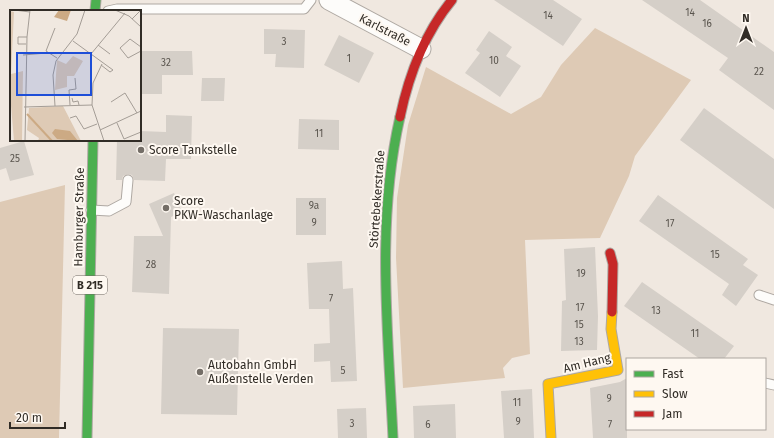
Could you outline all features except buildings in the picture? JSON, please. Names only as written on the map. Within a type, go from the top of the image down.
[{"type":"street","points":[[95,10],[96,0]]},
{"type":"street","name":"Karlstraße","points":[[329,0],[421,49]]},
{"type":"street","name":"Störtebekerstraße","points":[[393,438],[384,247],[385,217],[393,145],[409,81],[421,49],[444,9],[452,0]]},
{"type":"street","name":"Hamburger Straße","points":[[87,438],[93,141]]},
{"type":"street","name":"Am Hang","points":[[551,438],[548,384],[618,370],[611,329],[613,264],[610,253]]},
{"type":"lane","points":[[112,10],[304,9],[311,0]]},
{"type":"lane","points":[[91,210],[109,211],[126,202],[128,180]]},
{"type":"lane","points":[[759,295],[774,300]]},
{"type":"shaded area","points":[[595,28],[691,80],[635,156],[629,176],[600,238],[525,240],[530,354],[512,358],[503,368],[505,378],[403,388],[396,258],[397,198],[408,125],[426,67],[511,114],[541,97],[561,65]]},
{"type":"shaded area","points":[[65,185],[59,438],[0,438],[0,202]]},
{"type":"traffic: fast","points":[[95,10],[96,0]]},
{"type":"traffic: fast","points":[[393,438],[387,317],[386,236],[388,196],[400,117]]},
{"type":"traffic: fast","points":[[87,438],[93,141]]},
{"type":"traffic: slow","points":[[551,438],[548,384],[618,370],[611,329],[612,312]]},
{"type":"traffic: jam","points":[[400,117],[408,85],[419,55],[433,27],[452,0]]},
{"type":"traffic: jam","points":[[610,253],[613,264],[612,312]]},
{"type":"place","name":"Score Tankstelle","points":[[141,150]]},
{"type":"place","name":"Score PKW-Waschanlage","points":[[166,208]]},
{"type":"place","name":"Autobahn GmbH Außenstelle Verden","points":[[200,372]]}]
